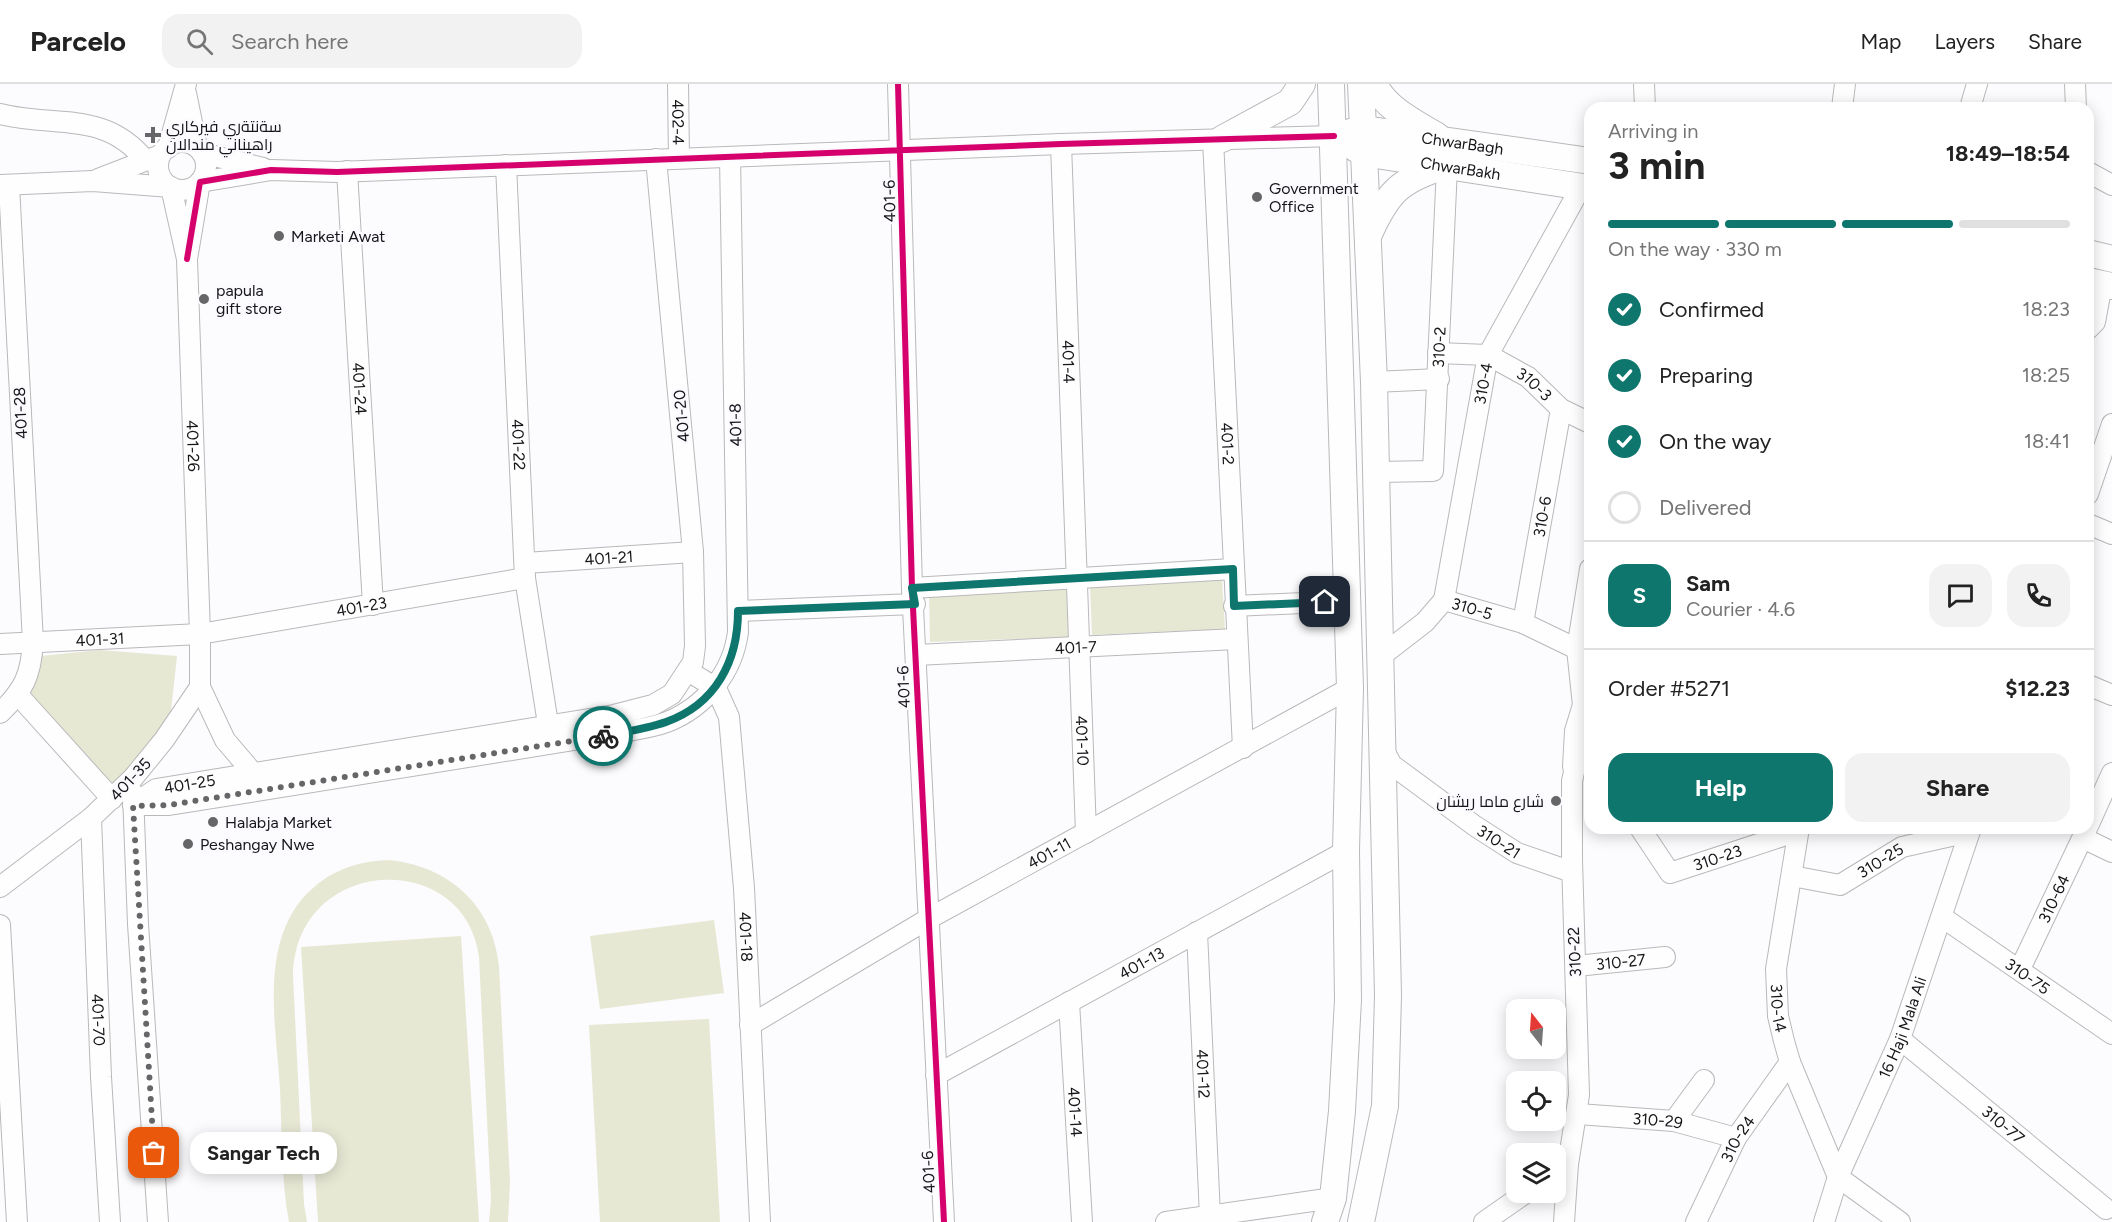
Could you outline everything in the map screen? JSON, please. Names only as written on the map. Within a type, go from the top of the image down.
[{"type":"main road","points":[[1218,139],[1290,102],[1302,84]]},
{"type":"main road","points":[[1329,1210],[1342,1111],[1348,1000],[1346,851],[1350,688],[1331,84]]},
{"type":"main road","points":[[1361,84],[1377,472],[1388,995],[1384,1106],[1361,1222]]},
{"type":"main road","points":[[1374,84],[1378,92],[1397,111],[1444,141]]},
{"type":"main road","name":"ChwarBagh","points":[[1334,136],[1363,141],[1444,141],[1584,160]]},
{"type":"main road","name":"ChwarBakh","points":[[1363,141],[1446,167],[1584,187]]},
{"type":"main road","points":[[1367,237],[1383,203],[1400,185],[1416,175],[1446,167]]},
{"type":"main road","points":[[2094,254],[2112,259]]},
{"type":"street","name":"402-4","points":[[678,84],[679,158]]},
{"type":"street","name":"401-6","points":[[898,84],[913,596],[944,1222]]},
{"type":"street","points":[[1644,84],[1644,102]]},
{"type":"street","points":[[1843,102],[1845,84]]},
{"type":"street","points":[[1972,102],[1977,84]]},
{"type":"street","points":[[2075,84],[2076,102]]},
{"type":"street","points":[[185,87],[199,150],[206,167],[200,182],[187,259]]},
{"type":"street","points":[[185,87],[158,154],[161,176],[171,187],[187,259]]},
{"type":"street","points":[[0,114],[25,120],[69,121],[108,129],[134,146],[158,154]]},
{"type":"street","points":[[4,185],[93,181],[187,189],[200,182],[272,170],[346,171],[1334,136]]},
{"type":"street","name":"401-2","points":[[1218,139],[1234,606],[1243,748]]},
{"type":"street","points":[[93,181],[182,142],[199,150],[272,170]]},
{"type":"street","name":"401-4","points":[[1061,144],[1080,647]]},
{"type":"street","name":"401-8","points":[[716,688],[737,645],[738,611],[730,156]]},
{"type":"street","name":"401-20","points":[[656,159],[693,552],[695,646],[693,662],[687,671]]},
{"type":"street","name":"401-22","points":[[506,165],[525,571],[548,724]]},
{"type":"street","name":"310-2","points":[[1377,472],[1433,471],[1439,379],[1438,353],[1446,167]]},
{"type":"street","name":"401-24","points":[[346,171],[373,605]]},
{"type":"street","points":[[2094,175],[2112,185]]},
{"type":"street","name":"401-28","points":[[4,185],[8,327],[33,642],[31,668],[19,696]]},
{"type":"street","name":"310-4","points":[[1444,600],[1488,355],[1584,190]]},
{"type":"street","name":"401-26","points":[[187,259],[200,634]]},
{"type":"street","points":[[2094,323],[2101,284]]},
{"type":"street","name":"310-3","points":[[1438,353],[1488,355],[1528,377],[1561,409],[1584,420]]},
{"type":"street","points":[[1374,382],[1439,379]]},
{"type":"street","name":"310-6","points":[[1523,623],[1561,409]]},
{"type":"street","points":[[2094,476],[2112,424]]},
{"type":"street","points":[[2094,526],[2112,534]]},
{"type":"street","name":"401-21","points":[[525,571],[693,552]]},
{"type":"street","points":[[738,611],[1077,579],[1233,569]]},
{"type":"street","name":"401-23","points":[[200,634],[373,605],[525,571]]},
{"type":"street","name":"310-5","points":[[1381,656],[1425,622],[1444,600],[1523,623],[1576,649]]},
{"type":"street","points":[[1234,606],[1348,601]]},
{"type":"street","points":[[1572,781],[1575,731],[1583,705],[1576,649],[1584,603]]},
{"type":"street","points":[[200,634],[200,687],[225,740],[253,773]]},
{"type":"street","name":"401-31","points":[[0,644],[200,634]]},
{"type":"street","name":"401-7","points":[[916,656],[1236,639]]},
{"type":"street","name":"401-10","points":[[1080,647],[1086,833]]},
{"type":"street","points":[[687,671],[716,688]]},
{"type":"street","name":"401-25","points":[[133,806],[156,789],[614,715],[653,705],[672,694],[687,671]]},
{"type":"street","name":"401-35","points":[[0,887],[91,818],[133,778],[164,740],[200,687]]},
{"type":"street","points":[[2094,687],[2112,694]]},
{"type":"street","name":"401-25","points":[[133,806],[169,805],[617,733],[667,722],[716,688]]},
{"type":"street","name":"401-18","points":[[716,688],[729,717],[744,888],[760,1222]]},
{"type":"street","name":"401-11","points":[[750,1025],[928,919],[1350,688]]},
{"type":"street","points":[[0,713],[19,696],[112,799]]},
{"type":"street","name":"310-21","points":[[1382,747],[1392,765],[1475,826],[1517,853],[1572,872]]},
{"type":"street","name":"310-22","points":[[1566,1154],[1578,1114],[1580,1073],[1572,872],[1572,781],[1578,754],[1584,750]]},
{"type":"street","name":"310-64","points":[[2094,813],[2112,773]]},
{"type":"street","points":[[133,778],[158,1222]]},
{"type":"street","name":"401-70","points":[[91,818],[101,1077],[110,1222]]},
{"type":"street","name":"310-23","points":[[1644,834],[1670,873],[1787,834]]},
{"type":"street","name":"310-14","points":[[1798,834],[1776,969],[1778,1016],[1790,1062],[1838,1178]]},
{"type":"street","name":"310-25","points":[[1792,876],[1840,885],[1902,847],[1954,834]]},
{"type":"street","name":"16 Haji Mala Ali","points":[[1823,1222],[1838,1178],[1900,1039],[1969,834]]},
{"type":"street","name":"310-64","points":[[2020,969],[2085,834]]},
{"type":"street","points":[[2090,834],[2112,852]]},
{"type":"street","name":"401-13","points":[[936,1075],[1346,851]]},
{"type":"street","name":"310-75","points":[[1942,917],[2112,1034]]},
{"type":"street","points":[[0,925],[17,1222]]},
{"type":"street","name":"401-12","points":[[1197,932],[1210,1216]]},
{"type":"street","name":"310-27","points":[[1576,966],[1665,957]]},
{"type":"street","name":"401-14","points":[[1069,1002],[1082,1222]]},
{"type":"street","name":"310-77","points":[[1900,1039],[2106,1209]]},
{"type":"street","name":"310-24","points":[[1696,1222],[1736,1138],[1790,1062]]},
{"type":"street","points":[[1674,1120],[1704,1080]]},
{"type":"street","name":"310-29","points":[[1578,1114],[1674,1120],[1736,1138]]},
{"type":"street","points":[[1838,1178],[1900,1222]]},
{"type":"street","points":[[1484,1222],[1511,1203]]},
{"type":"street","name":"310-22","points":[[1563,1203],[1564,1222]]},
{"type":"street","points":[[1166,1222],[1210,1216],[1329,1210]]},
{"type":"green space","points":[[1222,580],[1225,629],[1092,635],[1090,586]]},
{"type":"green space","points":[[1069,589],[1070,637],[930,642],[929,594]]},
{"type":"green space","points":[[100,650],[177,656],[170,720],[112,792],[22,696],[40,656]]},
{"type":"green space","points":[[387,860],[409,863],[429,870],[464,892],[488,924],[495,944],[499,966],[510,1182],[508,1222],[489,1222],[491,1200],[479,957],[467,922],[444,897],[415,883],[382,880],[349,888],[321,906],[301,935],[293,975],[304,1204],[307,1222],[289,1222],[283,1173],[274,1007],[274,978],[278,951],[286,926],[299,903],[319,883],[351,866]]},
{"type":"green space","points":[[714,920],[724,993],[600,1009],[590,936]]},
{"type":"green space","points":[[461,936],[479,1222],[318,1222],[301,947]]},
{"type":"green space","points":[[709,1019],[720,1222],[600,1222],[589,1025]]},
{"type":"cycle path","points":[[898,84],[912,588],[944,1222]]},
{"type":"cycle path","points":[[187,259],[200,182],[271,170],[337,172],[1061,144],[1334,136]]},
{"type":"way so far","points":[[154,1153],[138,924],[133,806],[169,805],[603,736]]},
{"type":"place","name":"سةنتةري فيركاري راهيناني مندالان","points":[[153,135]]},
{"type":"place","name":"Government Office","points":[[1257,197]]},
{"type":"place","name":"Marketi Awat","points":[[279,236]]},
{"type":"place","name":"papula gift store","points":[[204,299]]},
{"type":"place","name":"شارع ماما ريشان","points":[[1556,801]]},
{"type":"place","name":"Halabja Market","points":[[213,822]]},
{"type":"place","name":"Peshangay Nwe","points":[[188,844]]},
{"type":"place","name":"Sangar Tech","points":[[154,1153]]},
{"type":"route","points":[[603,736],[667,722],[688,710],[716,688],[737,645],[738,611],[915,604],[912,588],[1233,569],[1234,606],[1325,602]]}]
